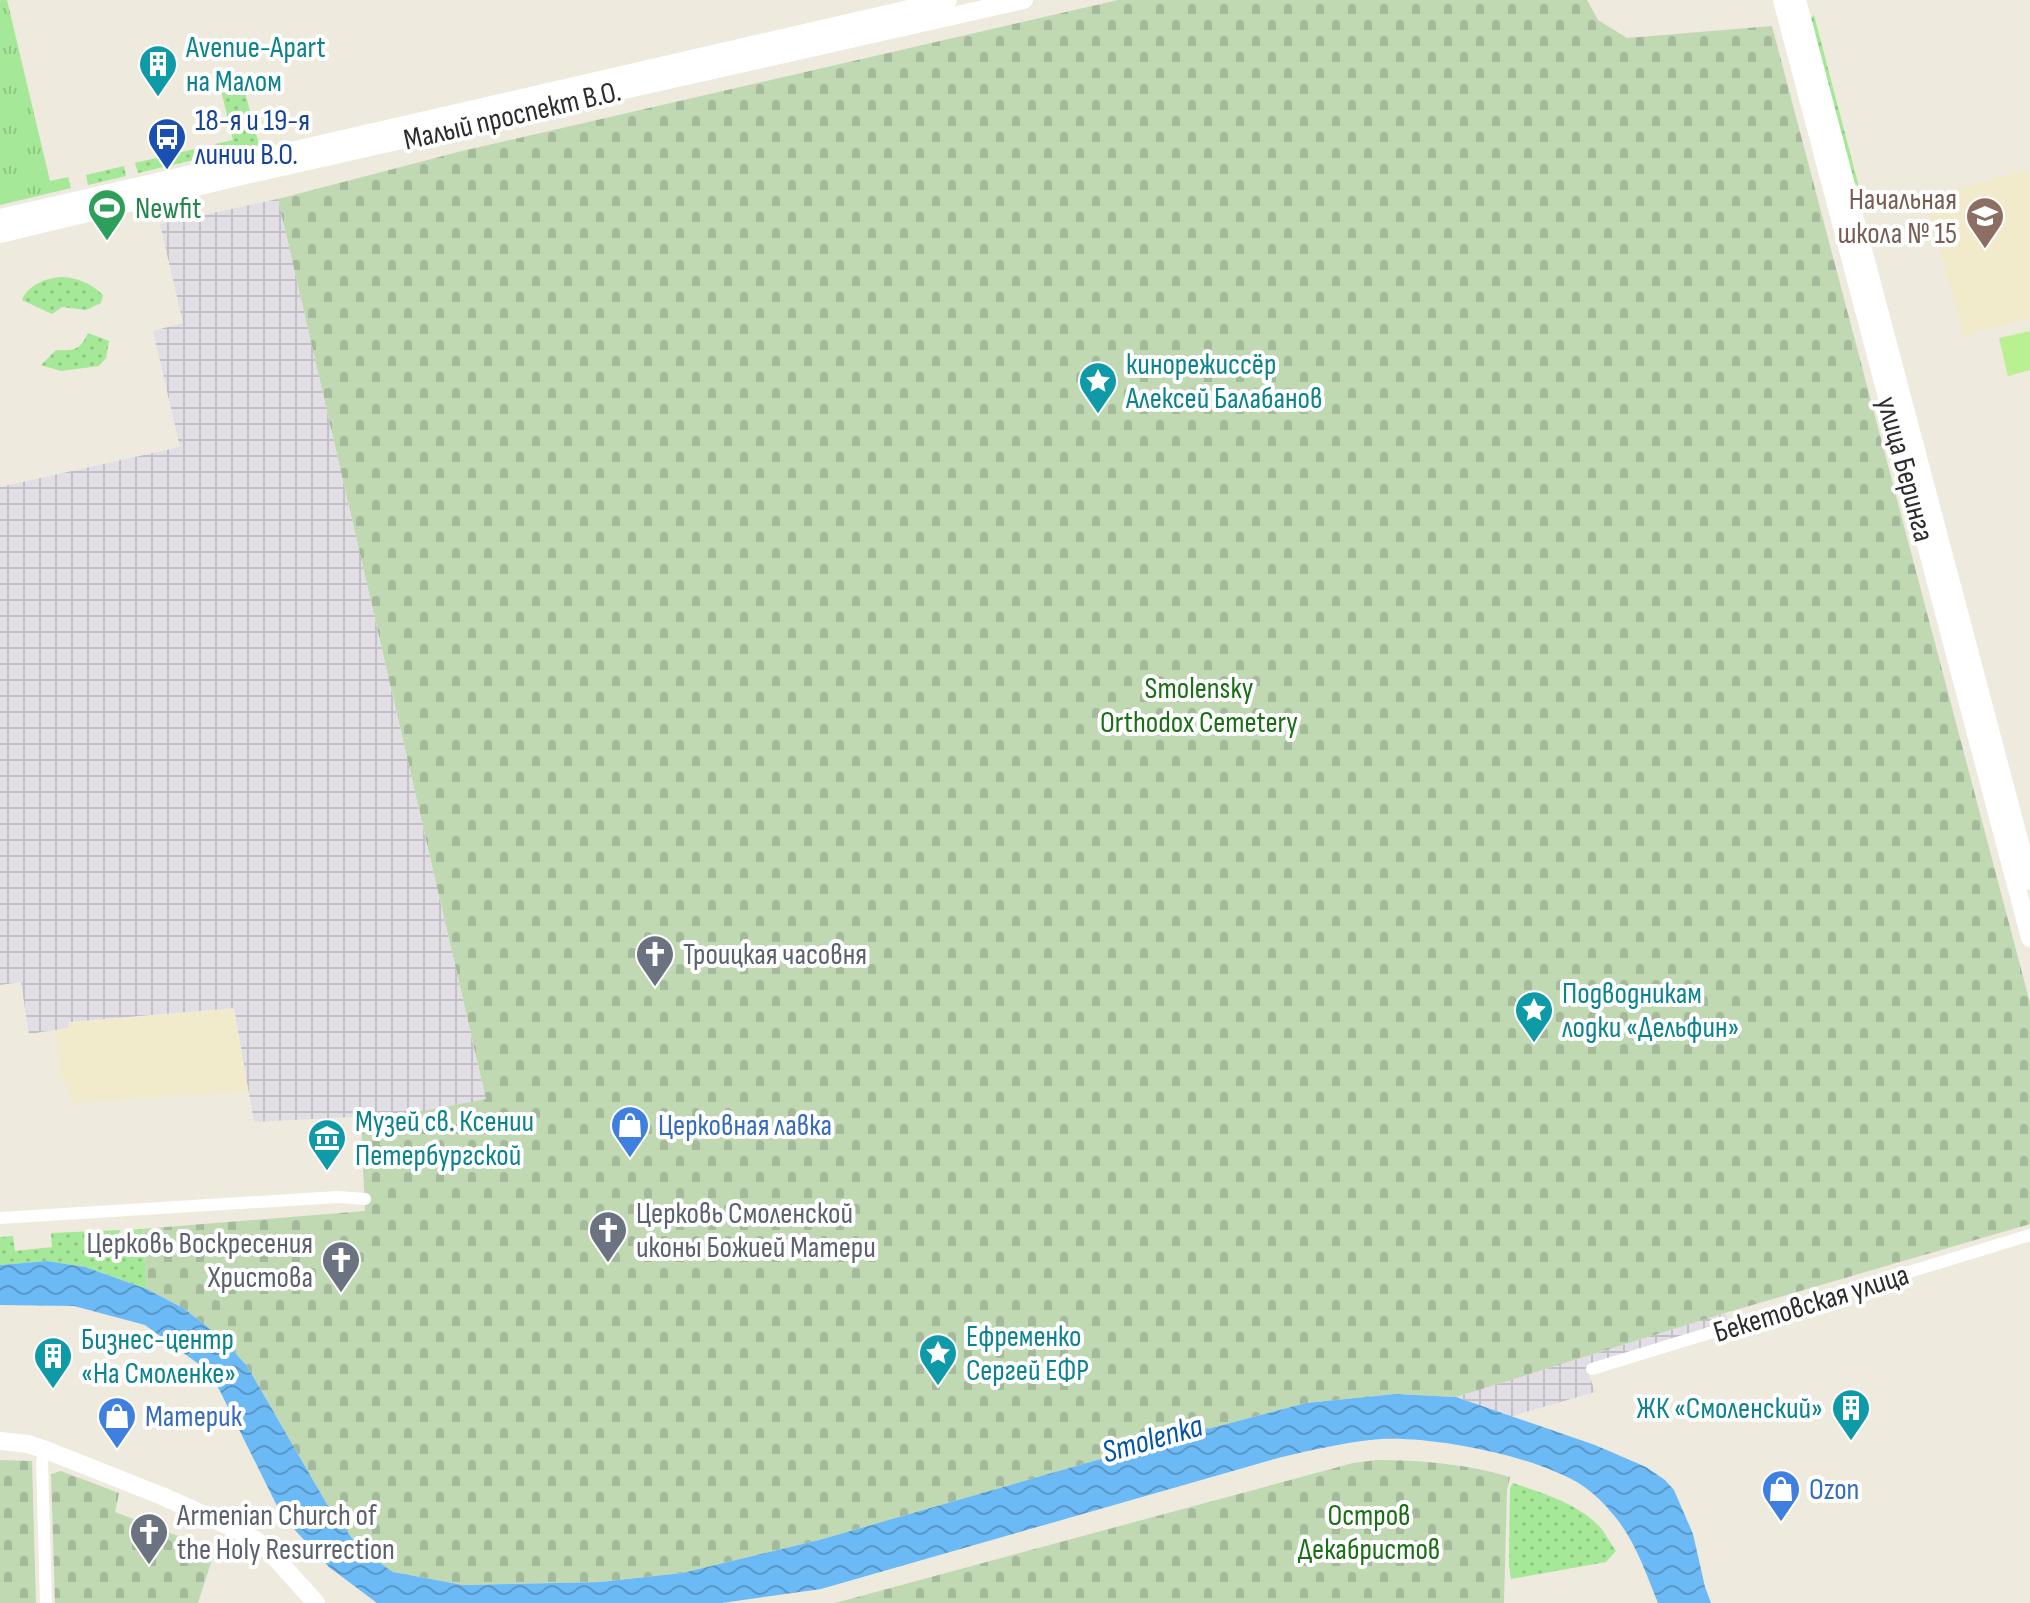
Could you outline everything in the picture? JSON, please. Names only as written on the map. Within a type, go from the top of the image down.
[{"type":"main road","name":"Малый проспект В.О.","points":[[0,234],[927,9],[948,0]]},
{"type":"main road","name":"Малый проспект В.О.","points":[[0,218],[927,9],[1024,0]]},
{"type":"main road","name":"улица Беринга","points":[[1782,0],[2030,938]]},
{"type":"main road","name":"улица Беринга","points":[[1797,0],[2030,881]]},
{"type":"main road","points":[[0,1441],[28,1444],[46,1450],[240,1531],[271,1553],[316,1603]]},
{"type":"street","points":[[0,1218],[326,1198],[365,1199]]},
{"type":"street","name":"Бекетовская улица","points":[[1592,1369],[2030,1235]]},
{"type":"street","points":[[46,1450],[42,1461],[46,1603]]},
{"type":"shaded area","name":"Начальная школа № 15","points":[[2028,170],[2030,318],[1964,336],[1928,208],[1943,204],[1940,193]]},
{"type":"shaded area","points":[[278,199],[486,1100],[382,1122],[351,1117],[254,1122],[234,1008],[68,1022],[68,1028],[29,1034],[21,982],[0,985],[0,487],[180,447],[153,331],[183,323],[160,224]]},
{"type":"shaded area","points":[[234,1009],[248,1091],[72,1103],[60,1072],[56,1031],[69,1029],[68,1023]]},
{"type":"shaded area","points":[[1725,1313],[1730,1328],[1588,1371],[1595,1392],[1512,1416],[1456,1397]]},
{"type":"green space","points":[[0,0],[7,0],[50,181],[68,177],[71,188],[0,205]]},
{"type":"green space","name":"Smolensky Orthodox Cemetery","points":[[1118,0],[1587,0],[1598,20],[1627,38],[1772,26],[2030,1003],[2030,1224],[1725,1313],[1456,1397],[1395,1394],[1306,1403],[819,1540],[682,1573],[600,1582],[463,1585],[393,1572],[360,1549],[328,1506],[247,1366],[222,1338],[183,1308],[147,1289],[142,1229],[365,1211],[361,1123],[486,1099],[278,199],[462,151]]},
{"type":"green space","points":[[1814,15],[1859,187],[1854,183],[1811,18]]},
{"type":"green space","points":[[243,85],[259,145],[217,155],[215,144],[233,140],[221,90]]},
{"type":"green space","points":[[203,147],[206,157],[138,173],[135,163]]},
{"type":"green space","points":[[124,166],[126,176],[88,185],[86,175]]},
{"type":"green space","points":[[61,277],[79,280],[93,287],[103,295],[101,303],[86,310],[62,307],[52,314],[22,300],[38,283]]},
{"type":"green space","points":[[2030,331],[2030,370],[2008,376],[1999,338]]},
{"type":"green space","points":[[88,333],[109,341],[106,358],[99,366],[61,371],[41,365],[56,350],[72,350],[79,346]]},
{"type":"green space","points":[[142,1229],[147,1289],[85,1267],[47,1261],[0,1265],[0,1237],[13,1236],[15,1251],[52,1247],[51,1233],[121,1230],[117,1235],[122,1243],[130,1238],[126,1230]]},
{"type":"green space","points":[[0,1460],[32,1461],[36,1603],[0,1603]]},
{"type":"green space","name":"Остров Декабристов","points":[[1377,1460],[1444,1464],[1510,1477],[1504,1603],[835,1603],[1353,1463]]},
{"type":"green space","points":[[61,1471],[119,1493],[115,1512],[215,1550],[198,1603],[55,1603],[51,1474]]},
{"type":"green space","points":[[1513,1483],[1580,1511],[1601,1528],[1616,1551],[1606,1562],[1511,1579],[1510,1488]]},
{"type":"water","points":[[47,1261],[85,1267],[147,1289],[183,1308],[222,1338],[247,1366],[328,1506],[360,1549],[393,1572],[463,1585],[600,1582],[682,1573],[819,1540],[1306,1403],[1395,1394],[1456,1397],[1595,1445],[1646,1467],[1674,1490],[1693,1534],[1711,1603],[1658,1603],[1638,1555],[1618,1521],[1594,1494],[1564,1475],[1485,1450],[1429,1441],[1381,1439],[1278,1458],[821,1589],[722,1603],[377,1603],[329,1567],[282,1516],[211,1373],[145,1325],[74,1306],[0,1305],[0,1265]]},
{"type":"place","name":"Аvenue-Apart на Малом","points":[[158,98]]},
{"type":"place","name":"18-я и 19-я линии В.О.","points":[[167,171]]},
{"type":"place","name":"Newfit","points":[[107,242]]},
{"type":"place","name":"Начальная школа № 15","points":[[1985,250]]},
{"type":"place","name":"кинорежиссёр Алексей Балабанов","points":[[1098,415]]},
{"type":"place","name":"Троицкая часовня","points":[[655,988]]},
{"type":"place","name":"Подводникам лодки «Дельфин»","points":[[1534,1044]]},
{"type":"place","name":"Церковная лавка","points":[[630,1159]]},
{"type":"place","name":"Музей св. Ксении Петербургской","points":[[327,1172]]},
{"type":"place","name":"Церковь Смоленской иконы Божией Матери","points":[[608,1264]]},
{"type":"place","name":"Церковь Воскресения Христова","points":[[341,1294]]},
{"type":"place","name":"Ефременко Сергей ЕФР","points":[[938,1387]]},
{"type":"place","name":"Бизнес-центр «На Смоленке»","points":[[53,1390]]},
{"type":"place","name":"ЖК «Смоленский»","points":[[1851,1442]]},
{"type":"place","name":"Материк","points":[[117,1450]]},
{"type":"place","name":"Ozon","points":[[1781,1523]]},
{"type":"place","name":"Armenian Church of the Holy Resurrection","points":[[149,1566]]},
{"type":"water label","name":"Smolenka","points":[[1152,1438]]}]
